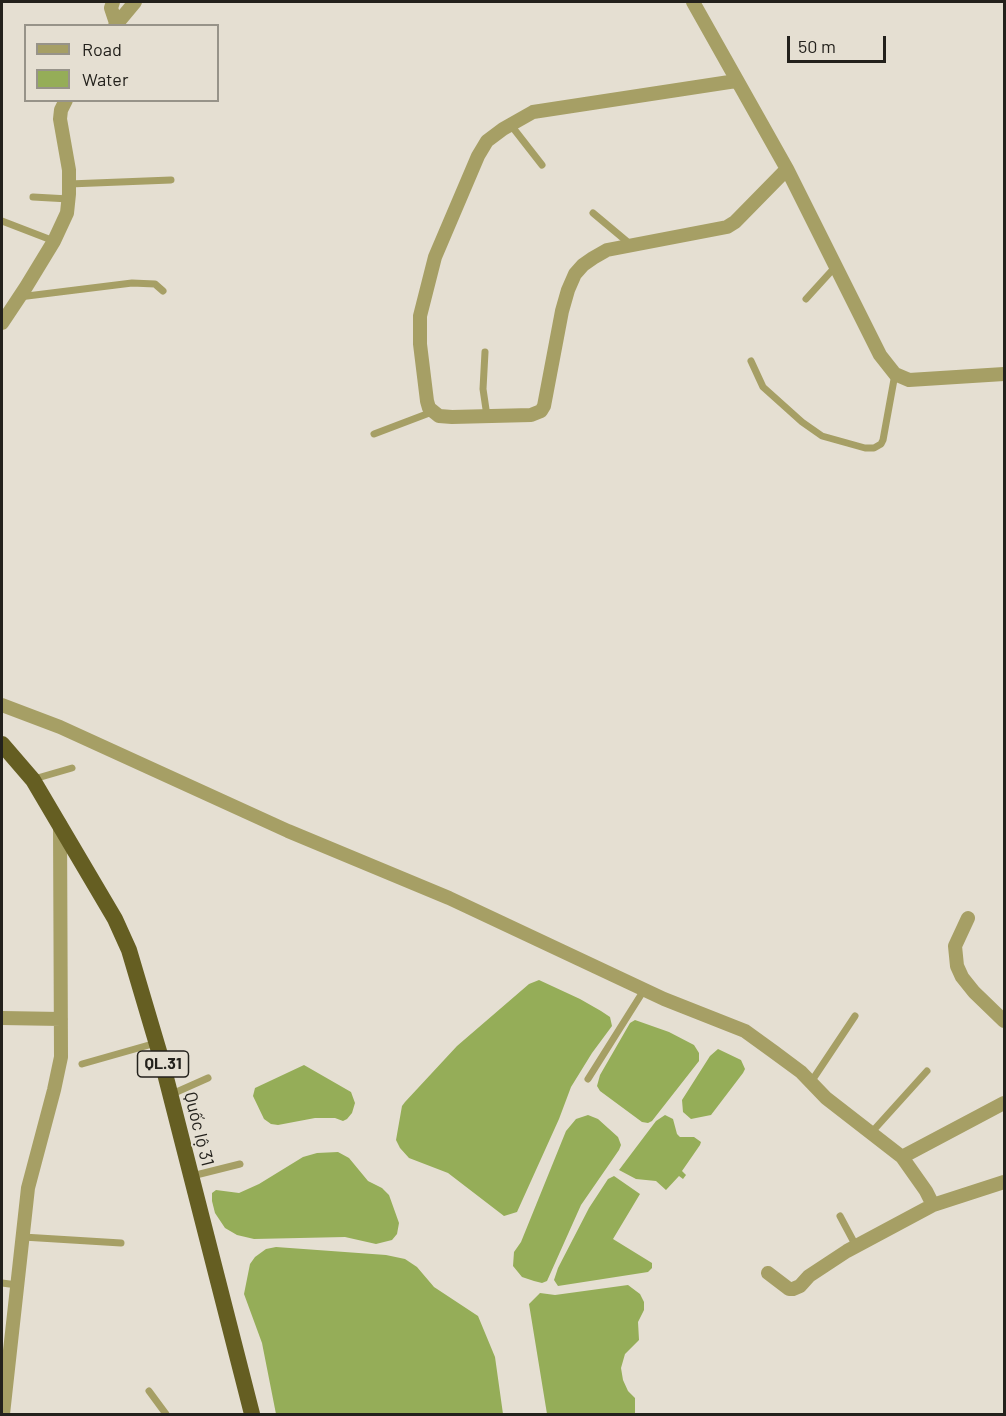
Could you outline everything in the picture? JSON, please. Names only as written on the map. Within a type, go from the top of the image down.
[{"type":"highway","name":"Quốc lộ 31","points":[[2,744],[33,780],[115,919],[129,950],[171,1095],[252,1414]]},
{"type":"street","points":[[113,2],[111,8],[116,24]]},
{"type":"street","points":[[116,24],[135,2]]},
{"type":"street","points":[[693,2],[787,169],[880,355],[895,374],[909,380],[1005,374]]},
{"type":"street","points":[[736,81],[533,112],[510,124],[488,141],[478,156],[435,257],[420,316],[420,344],[427,401],[432,412],[439,416],[452,417],[531,415],[541,411],[544,406],[562,311],[575,274],[593,258],[607,250],[727,227],[735,222],[787,169]]},
{"type":"street","points":[[2,323],[54,241],[67,213],[69,170],[60,119],[65,102]]},
{"type":"street","points":[[2,705],[60,727],[288,831],[449,898],[644,990],[745,1031],[801,1072],[826,1098],[902,1157],[933,1205]]},
{"type":"street","points":[[3,1414],[3,1394],[28,1188],[61,1057],[60,824]]},
{"type":"street","points":[[968,918],[955,946],[957,966],[962,977],[974,992],[1005,1021]]},
{"type":"street","points":[[2,1018],[61,1019]]},
{"type":"street","points":[[902,1157],[1005,1103]]},
{"type":"street","points":[[768,1274],[789,1289],[793,1289],[800,1286],[809,1275],[856,1246],[933,1205],[1005,1182]]},
{"type":"lane","points":[[510,124],[542,165]]},
{"type":"lane","points":[[69,184],[171,180]]},
{"type":"lane","points":[[33,198],[69,199]]},
{"type":"lane","points":[[593,213],[632,246]]},
{"type":"lane","points":[[2,221],[54,241]]},
{"type":"lane","points":[[806,299],[836,267]]},
{"type":"lane","points":[[19,297],[132,283],[155,284],[163,291]]},
{"type":"lane","points":[[485,352],[483,389],[487,416]]},
{"type":"lane","points":[[751,361],[763,387],[802,422],[822,436],[865,448],[874,448],[883,441],[895,374]]},
{"type":"lane","points":[[374,434],[432,412]]},
{"type":"lane","points":[[33,780],[72,768]]},
{"type":"lane","points":[[588,1079],[644,990]]},
{"type":"lane","points":[[811,1082],[855,1016]]},
{"type":"lane","points":[[82,1064],[156,1043]]},
{"type":"lane","points":[[871,1133],[927,1071]]},
{"type":"lane","points":[[171,1095],[208,1078]]},
{"type":"lane","points":[[191,1176],[240,1164]]},
{"type":"lane","points":[[840,1216],[856,1246]]},
{"type":"lane","points":[[23,1237],[121,1243]]},
{"type":"lane","points":[[2,1283],[17,1285]]},
{"type":"lane","points":[[149,1391],[166,1414]]},
{"type":"water","points":[[539,980],[601,1011],[610,1017],[612,1026],[571,1087],[517,1212],[504,1216],[448,1173],[409,1158],[396,1140],[402,1106],[405,1102],[457,1046],[529,984]]},
{"type":"water","points":[[635,1020],[669,1032],[694,1045],[699,1053],[699,1061],[652,1121],[648,1123],[642,1122],[600,1091],[597,1086],[600,1075],[630,1023]]},
{"type":"water","points":[[718,1049],[741,1060],[745,1069],[711,1115],[691,1119],[683,1112],[682,1100],[710,1056]]},
{"type":"water","points":[[304,1065],[351,1092],[355,1103],[347,1119],[343,1121],[335,1118],[315,1118],[278,1125],[271,1124],[264,1119],[253,1096],[255,1088]]},
{"type":"water","points":[[588,1115],[598,1119],[618,1137],[621,1145],[619,1150],[581,1205],[547,1281],[542,1283],[522,1277],[513,1266],[514,1252],[521,1242],[566,1131],[576,1119]]},
{"type":"water","points":[[665,1115],[673,1119],[680,1137],[694,1137],[701,1142],[682,1171],[686,1175],[683,1179],[679,1176],[666,1190],[656,1181],[636,1179],[619,1170],[656,1121]]},
{"type":"water","points":[[338,1152],[349,1158],[368,1181],[382,1188],[389,1195],[399,1223],[397,1234],[392,1240],[376,1244],[345,1237],[254,1239],[237,1235],[225,1228],[215,1213],[212,1193],[216,1190],[239,1193],[259,1184],[303,1157],[317,1153]]},
{"type":"water","points":[[614,1176],[640,1194],[613,1239],[652,1263],[652,1268],[648,1272],[558,1286],[554,1280],[558,1268],[589,1208],[608,1179]]},
{"type":"water","points":[[276,1247],[386,1255],[405,1259],[417,1267],[434,1287],[478,1316],[495,1357],[503,1414],[276,1414],[262,1343],[244,1294],[250,1264],[266,1249]]},
{"type":"water","points":[[628,1285],[640,1294],[644,1302],[644,1310],[638,1322],[639,1340],[625,1354],[621,1368],[628,1391],[635,1398],[635,1414],[547,1414],[529,1304],[540,1293],[555,1295]]}]
